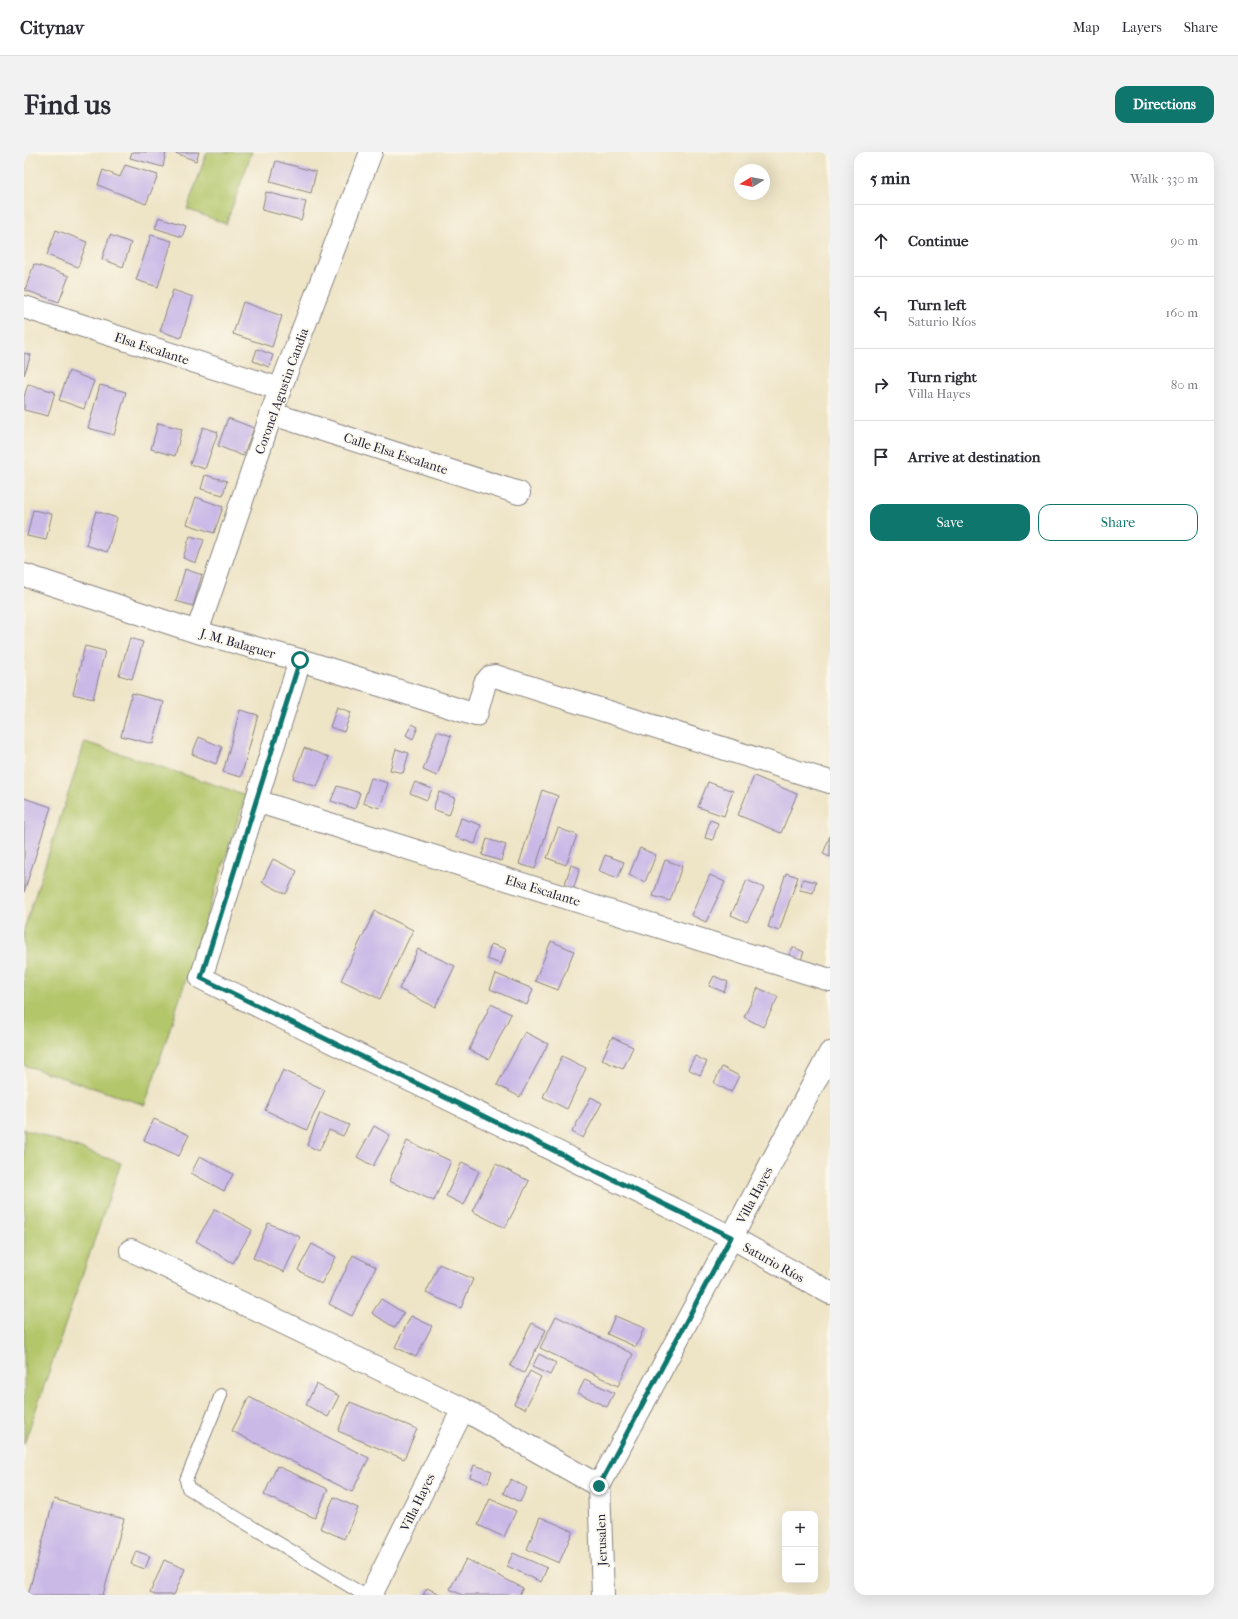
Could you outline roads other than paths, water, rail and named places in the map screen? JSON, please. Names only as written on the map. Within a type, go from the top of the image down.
[{"type":"street","name":"Coronel Agustin Candia","points":[[196,632],[273,414],[280,389],[371,152]]},
{"type":"street","name":"Elsa Escalante","points":[[24,307],[280,389]]},
{"type":"street","name":"Calle Elsa Escalante","points":[[273,414],[519,493]]},
{"type":"street","name":"J. M. Balaguer","points":[[24,575],[196,632],[300,660],[476,715],[485,683],[490,677],[495,676],[830,782]]},
{"type":"street","points":[[256,801],[300,660]]},
{"type":"street","name":"Elsa Escalante","points":[[256,801],[830,980]]},
{"type":"street","name":"Saturio Ríos","points":[[256,801],[201,978],[731,1237],[830,1293]]},
{"type":"street","name":"Villa Hayes","points":[[599,1486],[830,1053]]},
{"type":"street","points":[[132,1250],[463,1409],[599,1486]]},
{"type":"street","name":"Villa Hayes","points":[[371,1595],[463,1409]]},
{"type":"street","name":"Jerusalen","points":[[599,1486],[604,1595]]},
{"type":"lane","points":[[221,1395],[186,1480],[188,1488],[364,1595]]}]
